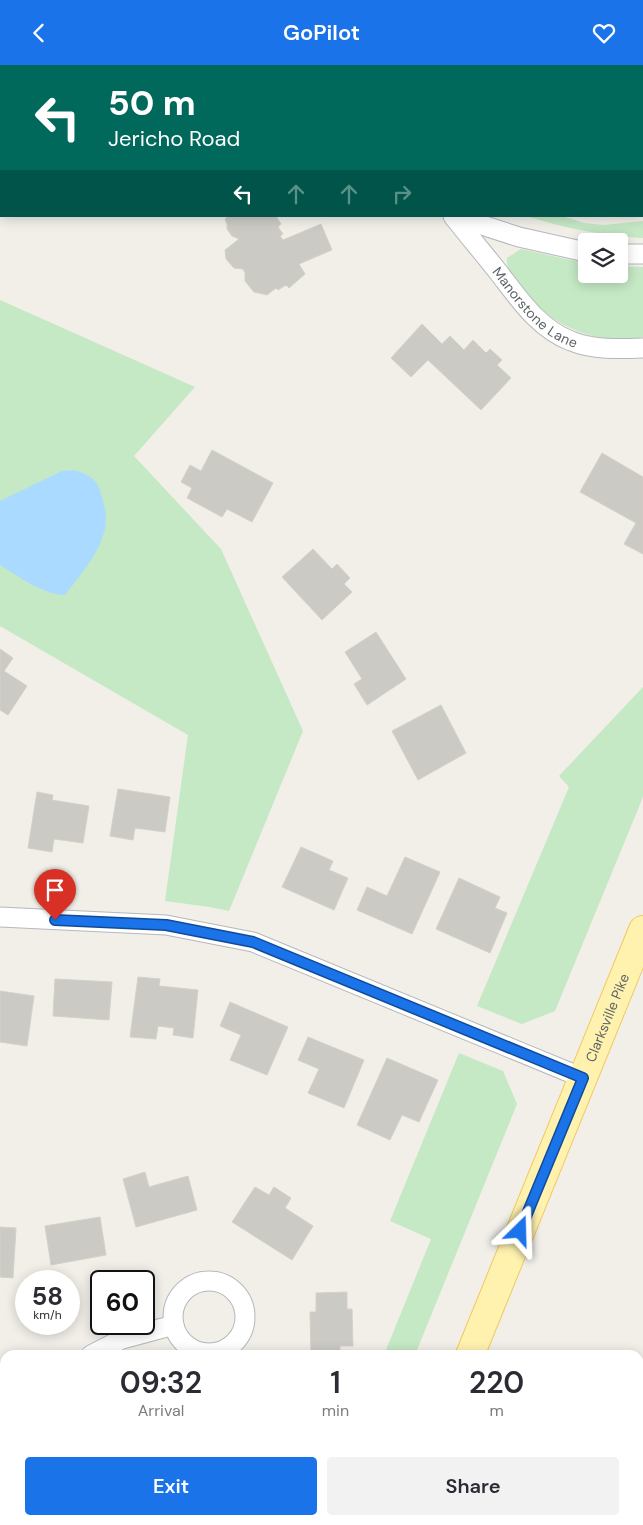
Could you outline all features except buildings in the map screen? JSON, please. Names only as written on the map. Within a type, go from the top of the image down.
[{"type":"main road","name":"Clarksville Pike","points":[[472,1350],[643,930]]},
{"type":"street","name":"Manorstone Lane","points":[[454,217],[530,313],[550,329],[570,341],[596,347],[643,348]]},
{"type":"street","name":"Manorstone Lane","points":[[456,217],[519,237],[578,250]]},
{"type":"street","points":[[628,254],[643,254]]},
{"type":"street","points":[[0,917],[166,925],[253,942],[583,1078]]},
{"type":"street","points":[[101,1350],[122,1339],[174,1325]]},
{"type":"green space","points":[[530,217],[565,217],[584,223],[604,225],[643,221],[643,238],[628,236],[628,233],[584,231]]},
{"type":"green space","points":[[521,249],[578,261],[578,283],[628,283],[628,266],[643,267],[643,337],[625,339],[589,335],[572,329],[556,320],[528,297],[509,271],[507,258]]},
{"type":"green space","points":[[0,300],[195,387],[134,456],[221,549],[303,731],[229,911],[165,901],[188,735],[0,626]]},
{"type":"green space","points":[[643,687],[643,797],[555,1011],[522,1024],[477,1006],[569,787],[559,776]]},
{"type":"green space","points":[[459,1053],[503,1071],[517,1104],[417,1350],[386,1350],[431,1239],[390,1221]]},
{"type":"water","points":[[73,470],[85,474],[97,484],[106,516],[105,527],[98,548],[86,568],[65,595],[48,592],[39,588],[0,565],[0,501],[62,471]]},
{"type":"route","points":[[55,920],[166,925],[253,942],[583,1078],[520,1231]]}]
